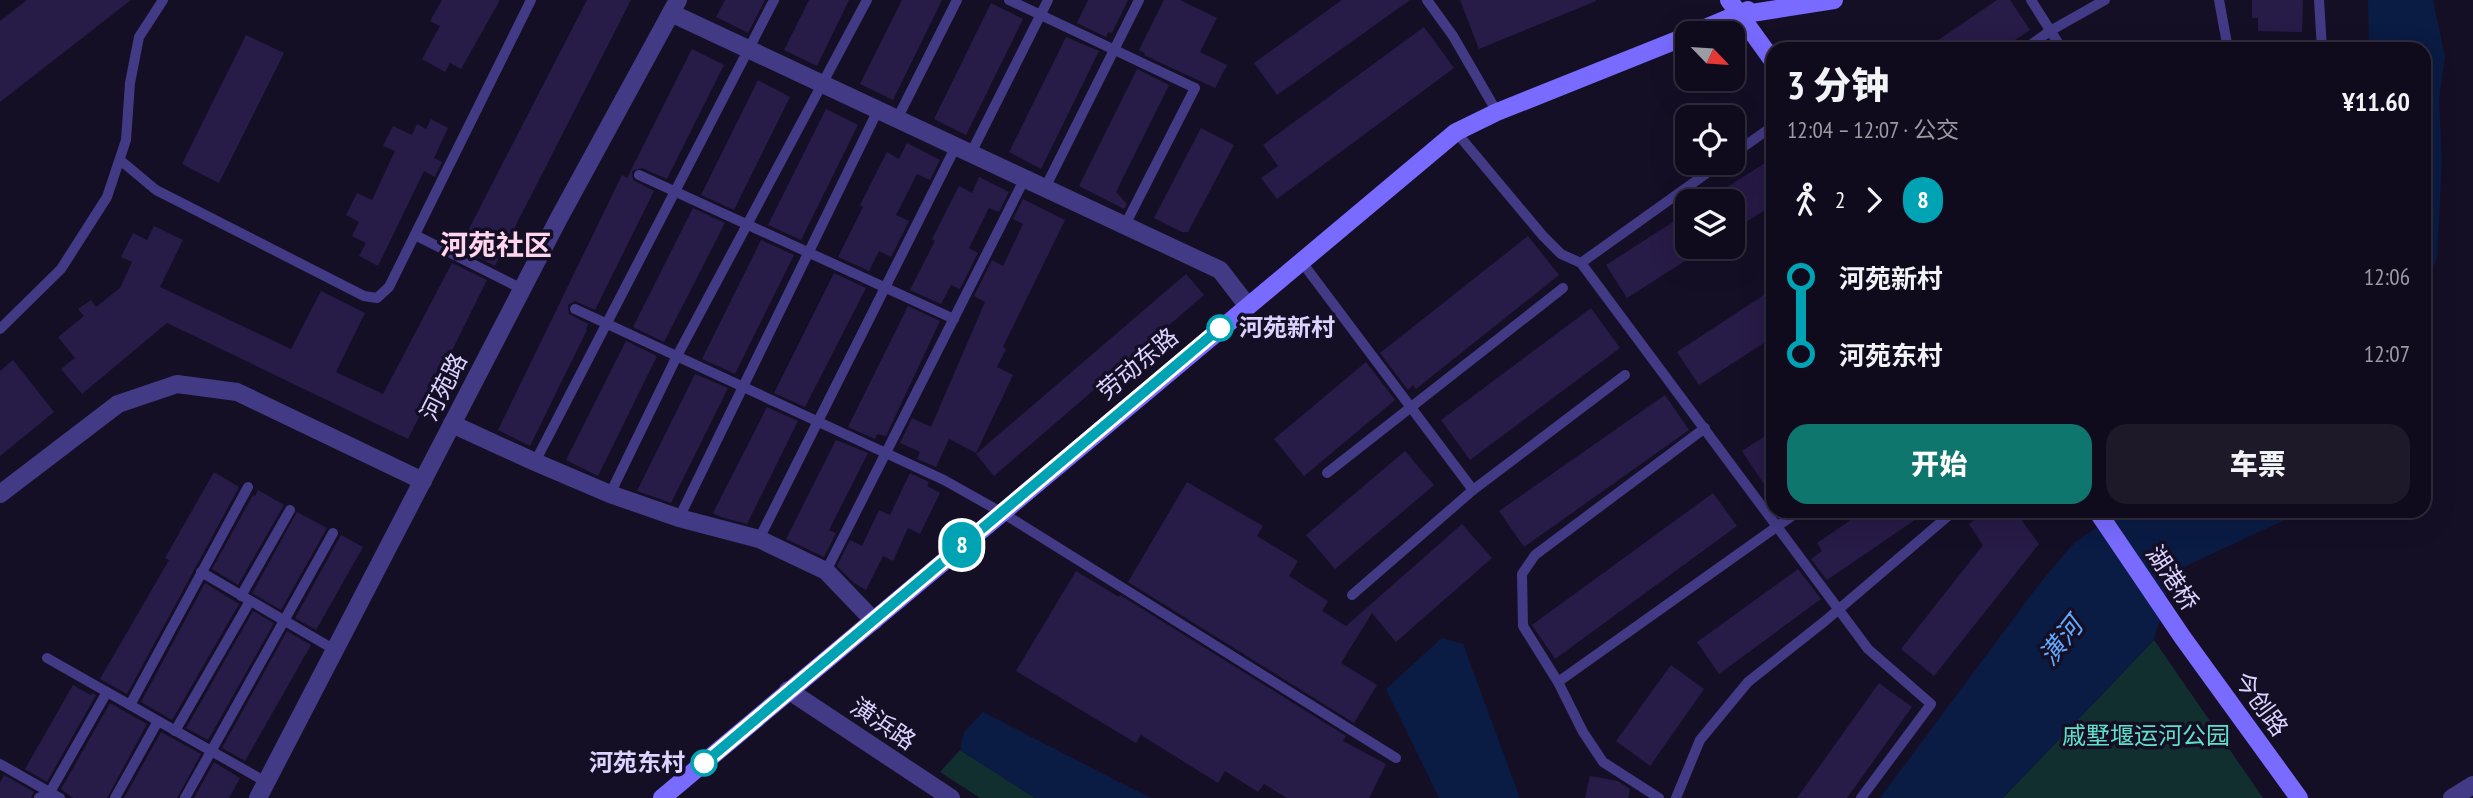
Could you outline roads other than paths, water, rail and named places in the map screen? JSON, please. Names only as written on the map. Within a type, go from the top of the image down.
[{"type":"street","points":[[1712,21],[1734,7],[1770,0]]},
{"type":"street","points":[[1734,7],[1834,0]]},
{"type":"street","points":[[674,6],[748,49],[1220,270],[1247,305]]},
{"type":"street","name":"河苑路","points":[[262,790],[522,289],[674,6]]},
{"type":"street","points":[[1734,7],[1766,51]]},
{"type":"street","name":"劳动东路","points":[[663,798],[788,690],[874,621],[1456,132],[1497,112],[1675,41]]},
{"type":"street","points":[[0,494],[118,404],[177,384],[237,392],[423,481]]},
{"type":"street","points":[[452,424],[610,494],[679,518],[759,539],[826,570],[874,621]]},
{"type":"street","name":"湖港桥","points":[[2102,518],[2183,638]]},
{"type":"street","name":"今创路","points":[[2183,638],[2299,798]]},
{"type":"street","name":"潢浜路","points":[[788,690],[951,798]]},
{"type":"street","points":[[2452,798],[2473,785]]},
{"type":"lane","points":[[0,329],[61,269],[107,197],[126,140],[130,83],[139,37],[163,0]]},
{"type":"lane","points":[[120,160],[156,190],[364,296],[377,298],[389,287],[531,0]]},
{"type":"lane","points":[[535,462],[774,0]]},
{"type":"lane","points":[[610,494],[677,356],[867,0]]},
{"type":"lane","points":[[897,119],[957,0]]},
{"type":"lane","points":[[1009,0],[1195,88],[1125,225]]},
{"type":"lane","points":[[759,539],[885,288],[1048,0]]},
{"type":"lane","points":[[1045,188],[1139,0]]},
{"type":"lane","points":[[1427,0],[1453,36],[1497,112]]},
{"type":"lane","points":[[2031,0],[2057,42]]},
{"type":"lane","points":[[2035,42],[2105,0]]},
{"type":"lane","points":[[2219,0],[2227,42]]},
{"type":"lane","points":[[2319,0],[2322,42]]},
{"type":"lane","points":[[679,518],[878,110]]},
{"type":"lane","points":[[1745,146],[1766,131]]},
{"type":"lane","points":[[1456,132],[1543,236],[1561,254],[1581,263],[1766,509]]},
{"type":"lane","points":[[639,175],[954,319]]},
{"type":"lane","points":[[1581,263],[1704,175]]},
{"type":"lane","points":[[826,570],[1025,178]]},
{"type":"lane","points":[[415,235],[522,289]]},
{"type":"lane","points":[[1301,261],[1473,490]]},
{"type":"lane","points":[[1327,473],[1563,288]]},
{"type":"lane","points":[[575,309],[944,480],[1001,512],[1396,758]]},
{"type":"lane","points":[[1352,595],[1473,490],[1625,376]]},
{"type":"lane","points":[[1659,798],[1603,762],[1583,732],[1558,682],[1523,626],[1522,574],[1535,555],[1705,428]]},
{"type":"lane","points":[[130,705],[248,487]]},
{"type":"lane","points":[[175,731],[290,510]]},
{"type":"lane","points":[[1773,518],[1868,649],[1931,704],[1861,798]]},
{"type":"lane","points":[[1558,682],[1788,518]]},
{"type":"lane","points":[[1676,798],[1700,740],[1748,682],[1946,518]]},
{"type":"lane","points":[[185,798],[333,533]]},
{"type":"lane","points":[[201,572],[335,650]]},
{"type":"lane","points":[[47,658],[211,751],[262,790]]},
{"type":"lane","points":[[55,795],[107,692]]},
{"type":"lane","points":[[115,798],[158,721]]},
{"type":"lane","points":[[0,764],[55,795]]},
{"type":"lane","points":[[39,798],[55,795]]},
{"type":"water","points":[[2368,0],[2433,0],[2445,57],[2439,99],[2442,161],[2437,258],[2431,273],[2431,42],[2369,42]]},
{"type":"water","name":"潢河","points":[[2110,518],[2289,518],[2173,572],[2154,640],[2003,798],[1880,798],[2040,583],[2074,543]]},
{"type":"water","points":[[1442,638],[1463,644],[1520,798],[1439,798],[1386,689]]},
{"type":"water","points":[[983,712],[1151,798],[1035,798],[960,750],[964,732]]},
{"type":"place","name":"河苑新村","points":[[1220,328]]},
{"type":"place","name":"河苑东村","points":[[704,763]]},
{"type":"district","name":"河苑社区","points":[[496,245]]},
{"type":"park label","name":"戚墅堰运河公园","points":[[2146,736]]}]
